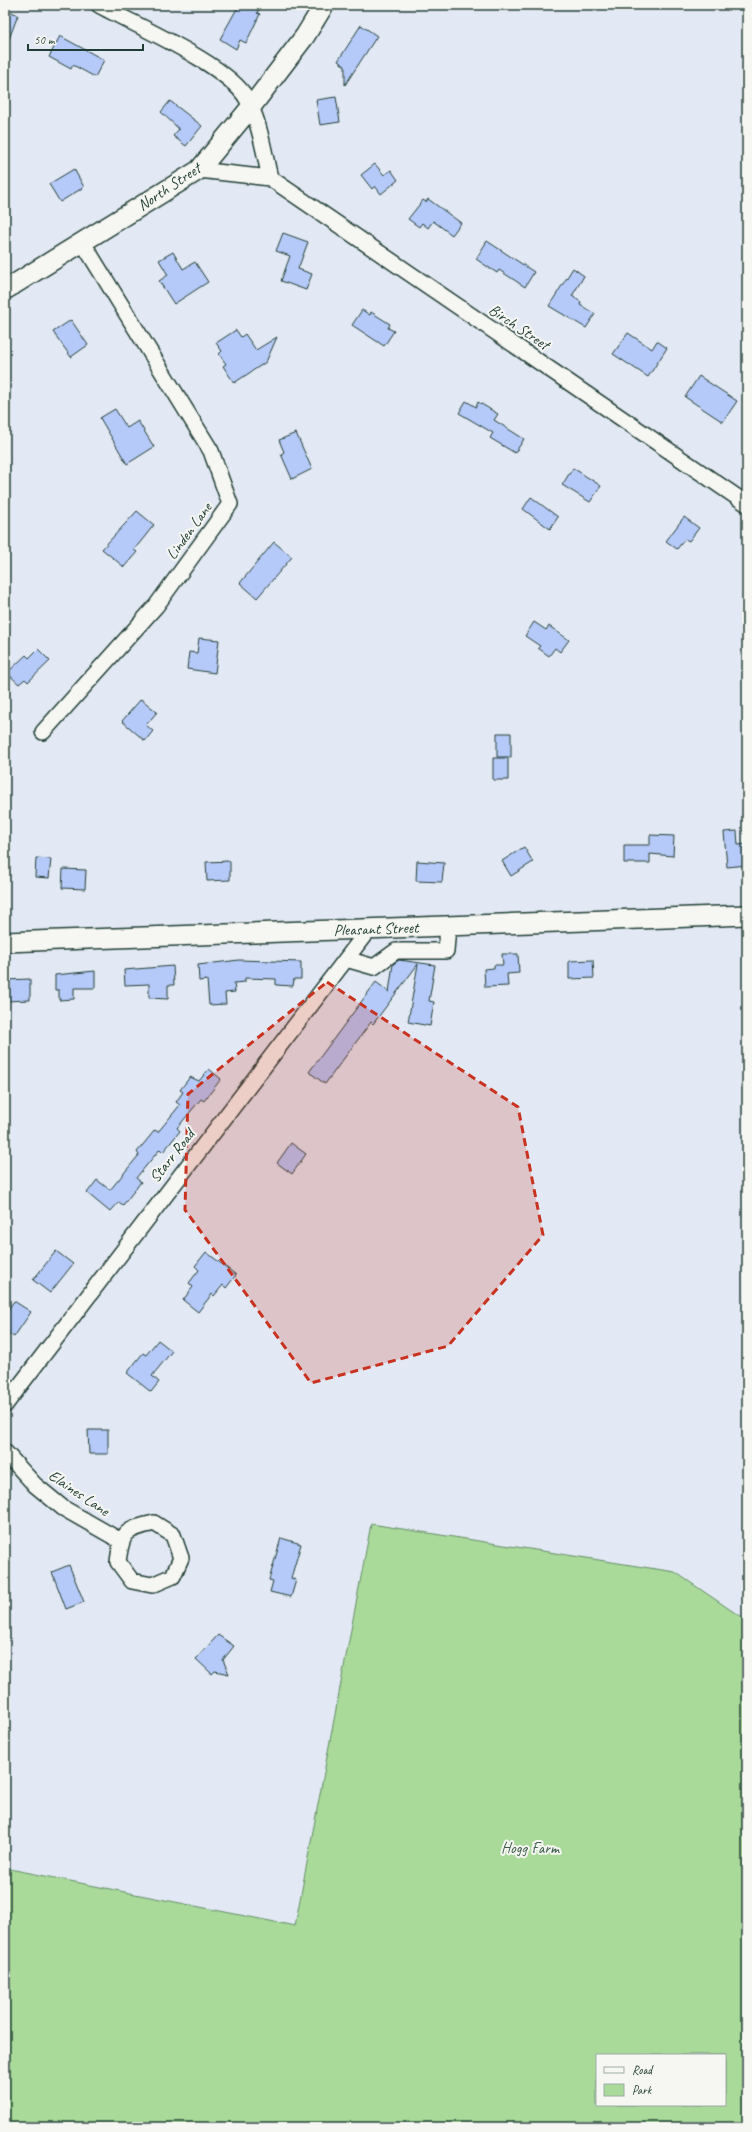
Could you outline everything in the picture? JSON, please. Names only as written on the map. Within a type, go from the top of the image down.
[{"type":"main road","name":"North Street","points":[[5,290],[199,170],[251,107],[305,36],[324,5]]},
{"type":"main road","name":"Pleasant Street","points":[[5,942],[747,915]]},
{"type":"street","points":[[99,5],[223,73],[241,90],[251,107],[270,178]]},
{"type":"street","name":"Birch Street","points":[[199,170],[270,178],[747,504]]},
{"type":"street","name":"Linden Lane","points":[[42,732],[156,606],[230,504],[211,451],[83,243]]},
{"type":"street","points":[[346,959],[374,967],[396,951],[446,951],[448,926]]},
{"type":"street","name":"Starr Road","points":[[5,1405],[369,929]]},
{"type":"street","name":"Elaines Lane","points":[[5,1452],[35,1485],[63,1508],[121,1541]]},
{"type":"street","points":[[154,1523],[173,1535],[181,1558],[173,1576],[152,1585],[132,1581],[118,1562],[121,1541],[130,1529],[154,1523]]},
{"type":"highlighted area","points":[[327,982],[518,1107],[543,1235],[448,1346],[311,1383],[185,1210],[188,1094]]},
{"type":"green space","name":"Hogg Farm","points":[[371,1524],[675,1572],[747,1621],[747,2127],[5,2127],[5,1868],[295,1926]]},
{"type":"building","points":[[239,5],[261,5],[257,13],[260,14],[246,43],[240,40],[236,49],[220,39]]},
{"type":"building","points":[[5,9],[18,15],[6,47],[5,47]]},
{"type":"building","points":[[361,25],[377,36],[345,85],[345,66],[338,61]]},
{"type":"building","points":[[60,36],[104,60],[95,77],[73,65],[71,69],[49,57]]},
{"type":"building","points":[[336,97],[340,122],[320,125],[316,100]]},
{"type":"building","points":[[170,101],[202,126],[186,146],[173,136],[179,129],[161,112]]},
{"type":"building","points":[[375,164],[384,175],[391,170],[398,180],[381,194],[375,186],[372,189],[361,175]]},
{"type":"building","points":[[74,169],[84,187],[60,202],[49,184]]},
{"type":"building","points":[[428,199],[461,223],[452,235],[433,221],[428,228],[422,223],[419,227],[408,219],[423,200],[426,202]]},
{"type":"building","points":[[283,233],[308,242],[298,269],[312,274],[306,290],[281,281],[290,256],[276,251]]},
{"type":"building","points":[[487,241],[534,272],[525,287],[499,270],[497,273],[476,259]]},
{"type":"building","points":[[173,252],[183,269],[195,262],[208,282],[174,304],[159,281],[168,275],[159,260]]},
{"type":"building","points":[[573,268],[584,276],[572,296],[581,302],[580,305],[595,314],[586,328],[549,306]]},
{"type":"building","points":[[362,310],[370,315],[371,312],[390,324],[388,328],[394,331],[384,346],[352,325]]},
{"type":"building","points":[[71,320],[88,345],[71,357],[53,332]]},
{"type":"building","points":[[236,330],[241,337],[245,334],[256,350],[277,337],[266,362],[234,383],[223,366],[226,364],[219,354],[222,351],[216,343]]},
{"type":"building","points":[[628,333],[652,349],[657,341],[667,348],[648,377],[613,354]]},
{"type":"building","points":[[699,376],[737,401],[723,422],[685,397]]},
{"type":"building","points":[[466,401],[476,407],[478,402],[498,414],[494,420],[524,439],[515,453],[490,438],[493,433],[459,413]]},
{"type":"building","points":[[115,409],[127,428],[138,421],[154,447],[127,464],[100,418]]},
{"type":"building","points":[[296,433],[312,469],[292,479],[281,454],[284,452],[279,440]]},
{"type":"building","points":[[573,468],[601,486],[590,502],[562,485]]},
{"type":"building","points":[[531,497],[558,517],[550,529],[523,509]]},
{"type":"building","points":[[137,511],[154,525],[134,550],[137,552],[124,567],[102,549]]},
{"type":"building","points":[[684,517],[699,528],[689,541],[685,539],[677,549],[666,541]]},
{"type":"building","points":[[274,542],[292,557],[257,598],[240,583]]},
{"type":"building","points":[[534,622],[546,630],[549,626],[569,640],[560,652],[555,648],[549,656],[538,648],[540,646],[525,636]]},
{"type":"building","points":[[199,638],[219,640],[215,673],[187,669],[189,652],[197,653]]},
{"type":"building","points":[[38,649],[50,661],[28,682],[25,679],[19,684],[7,673],[26,655],[29,658]]},
{"type":"building","points":[[141,699],[157,712],[146,725],[153,731],[145,741],[122,721]]},
{"type":"building","points":[[497,733],[511,733],[511,757],[497,757]]},
{"type":"building","points":[[493,758],[508,758],[508,780],[493,780]]},
{"type":"building","points":[[737,831],[738,845],[747,844],[747,865],[727,867],[724,832]]},
{"type":"building","points":[[650,835],[674,836],[673,856],[650,854],[650,863],[624,863],[624,845],[650,845]]},
{"type":"building","points":[[524,847],[533,862],[511,876],[502,861]]},
{"type":"building","points":[[36,858],[51,859],[49,878],[35,877]]},
{"type":"building","points":[[230,861],[230,880],[207,881],[206,862]]},
{"type":"building","points":[[417,861],[444,863],[442,882],[416,881]]},
{"type":"building","points":[[63,869],[86,870],[85,889],[62,888]]},
{"type":"building","points":[[502,954],[518,954],[519,973],[507,974],[508,986],[485,987],[484,969],[494,968],[494,965],[503,965]]},
{"type":"building","points":[[239,960],[301,962],[301,979],[294,979],[293,986],[276,985],[276,979],[245,978],[245,982],[234,983],[235,992],[225,993],[226,1004],[209,1005],[207,980],[199,981],[198,965]]},
{"type":"building","points":[[399,960],[435,965],[429,1001],[434,1002],[430,1026],[408,1022],[418,964],[373,1024],[371,1022],[325,1084],[309,1072],[376,982],[389,992],[393,964]]},
{"type":"building","points":[[593,960],[594,978],[569,979],[569,961]]},
{"type":"building","points":[[173,966],[174,985],[168,985],[168,999],[149,998],[149,984],[125,985],[124,970]]},
{"type":"building","points":[[95,971],[95,988],[74,988],[74,999],[59,1000],[59,990],[55,990],[55,975]]},
{"type":"building","points":[[30,979],[30,1000],[5,1001],[5,980]]},
{"type":"building","points":[[209,1069],[221,1079],[204,1101],[201,1099],[177,1128],[180,1131],[163,1152],[160,1149],[136,1178],[141,1182],[123,1205],[119,1202],[110,1212],[87,1193],[97,1180],[110,1190],[139,1155],[137,1152],[155,1130],[158,1132],[180,1105],[176,1102],[183,1092],[180,1090],[190,1077],[199,1081]]},
{"type":"building","points":[[291,1143],[306,1154],[292,1174],[277,1163]]},
{"type":"building","points":[[56,1251],[73,1264],[50,1293],[33,1280]]},
{"type":"building","points":[[206,1252],[236,1275],[226,1288],[223,1285],[214,1296],[212,1294],[198,1312],[183,1300],[193,1287],[189,1283],[199,1270],[195,1266]]},
{"type":"building","points":[[14,1301],[31,1312],[14,1337],[5,1331],[5,1314]]},
{"type":"building","points":[[158,1340],[172,1351],[152,1376],[159,1382],[151,1392],[127,1373],[143,1353],[146,1355]]},
{"type":"building","points":[[88,1430],[108,1430],[108,1454],[89,1454]]},
{"type":"building","points":[[281,1538],[301,1544],[291,1578],[296,1580],[291,1597],[270,1592],[273,1581],[269,1580]]},
{"type":"building","points":[[69,1565],[84,1602],[66,1609],[52,1572]]},
{"type":"building","points":[[218,1635],[234,1646],[223,1660],[229,1674],[215,1671],[212,1674],[196,1659]]}]
